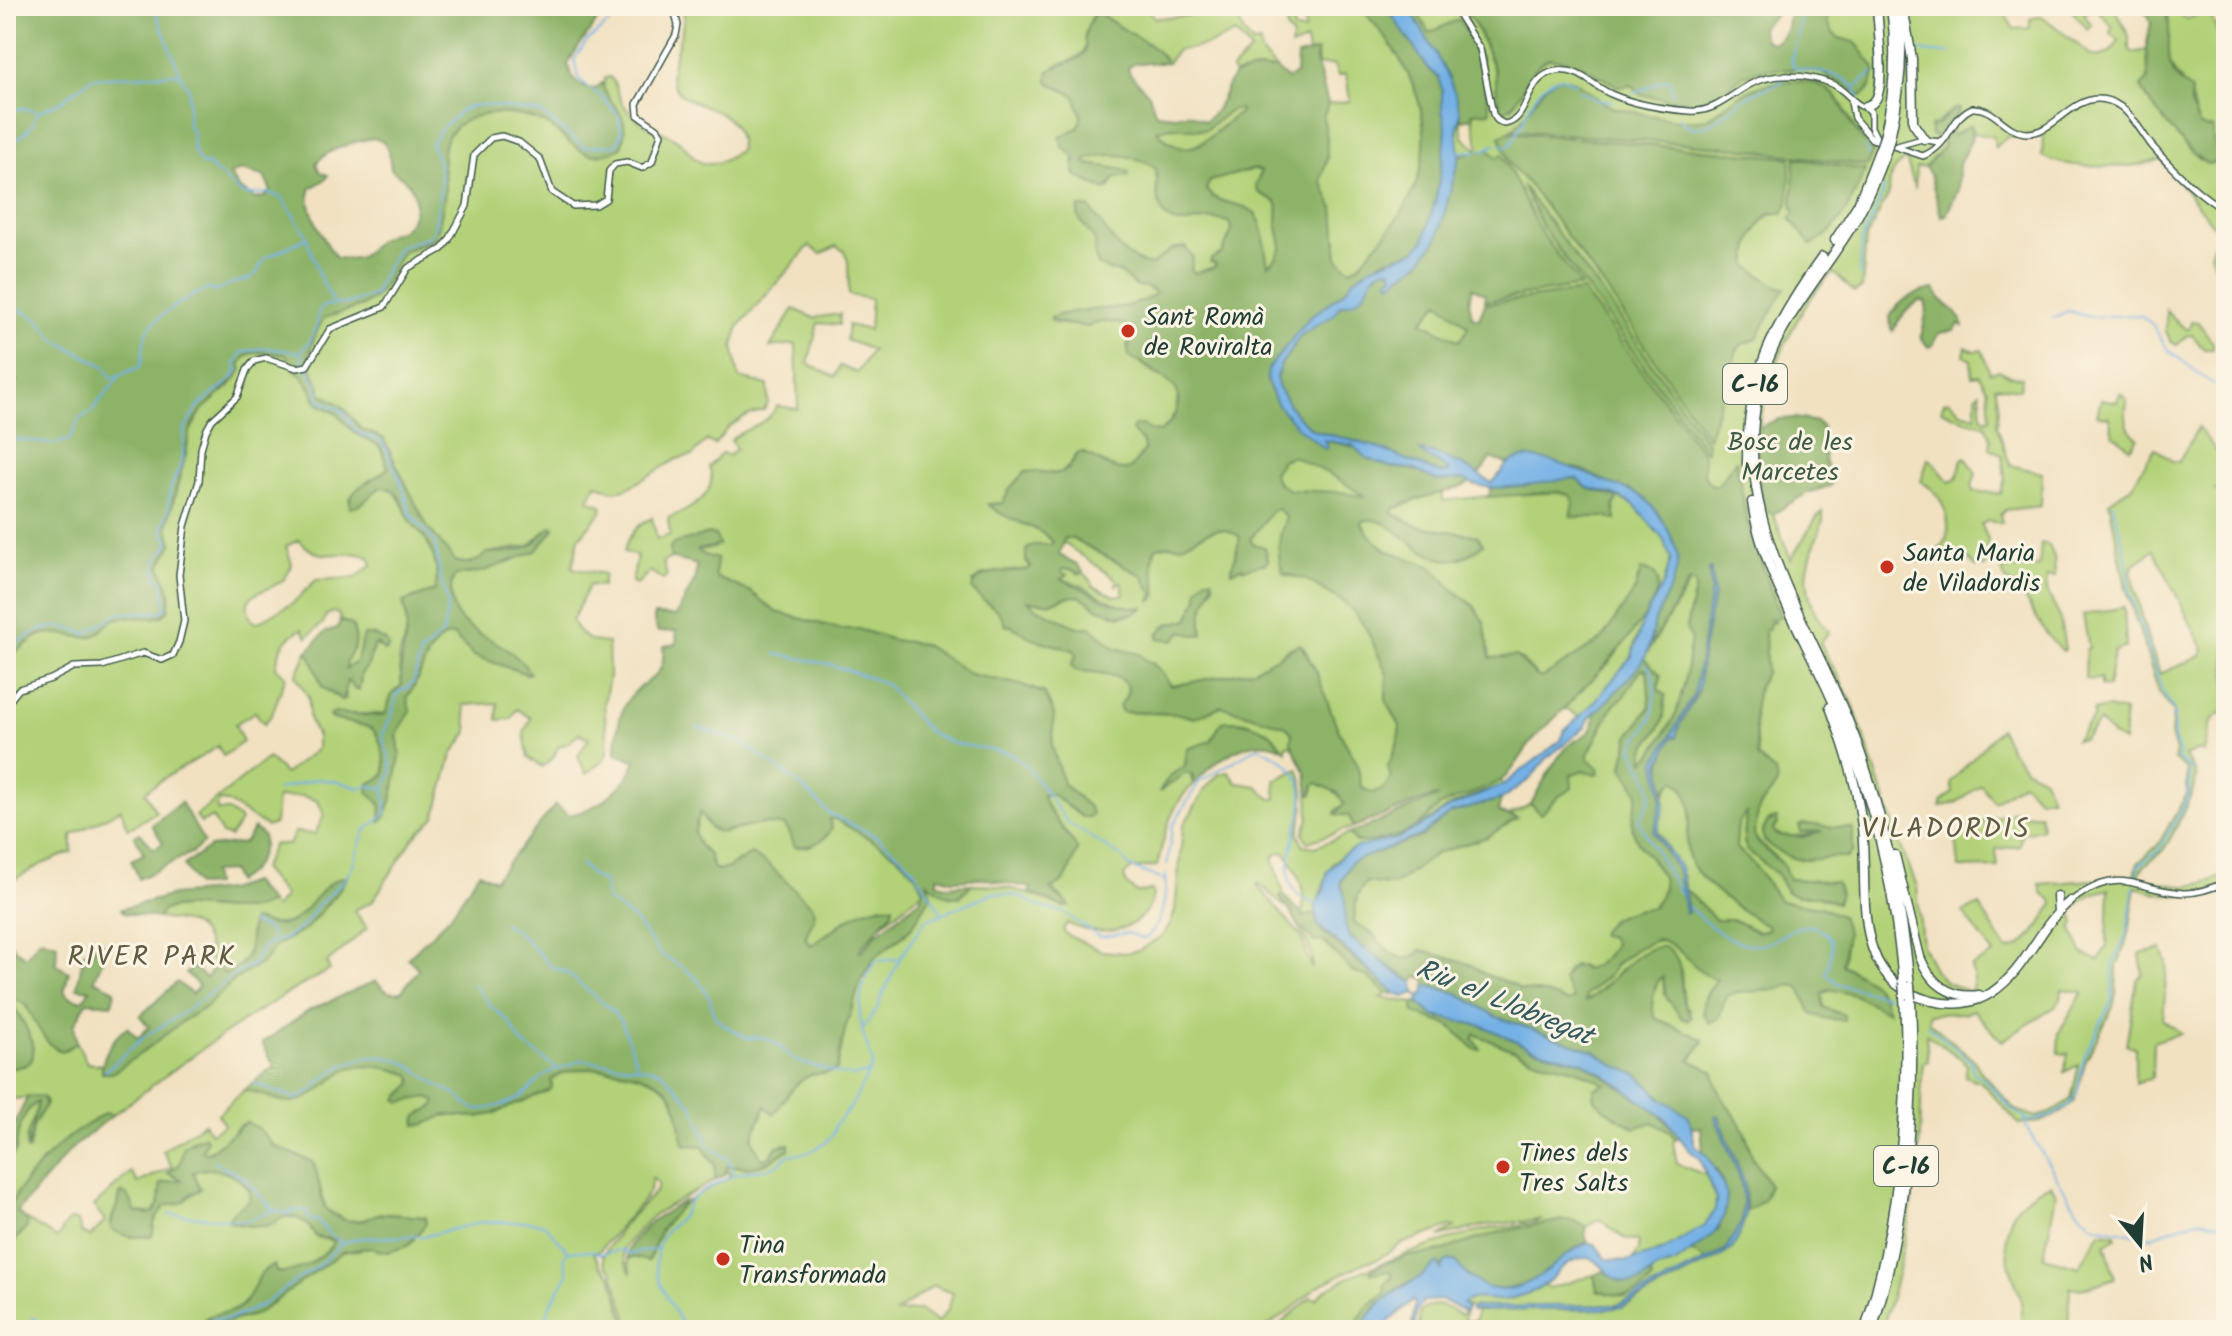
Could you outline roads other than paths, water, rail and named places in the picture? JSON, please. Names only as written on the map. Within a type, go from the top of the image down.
[{"type":"highway","points":[[1864,106],[1874,102],[1878,95],[1877,6]]},
{"type":"highway","name":"C-16","points":[[1891,6],[1895,69],[1886,143],[1858,204],[1792,298],[1774,330],[1757,374],[1749,411],[1747,467],[1753,512],[1773,571],[1842,724],[1870,804],[1890,890],[1906,984]]},
{"type":"highway","points":[[1900,6],[1912,59],[1913,123],[1923,141]]},
{"type":"highway","name":"C-16","points":[[1872,1330],[1889,1269],[1906,1168],[1912,1091],[1900,907],[1885,836],[1856,743],[1767,540],[1752,469],[1753,429],[1759,392],[1771,354],[1809,286],[1854,222],[1886,143],[1897,105],[1901,70],[1900,6]]},
{"type":"highway","points":[[1806,643],[1843,744],[1858,801],[1864,843],[1866,926],[1869,943],[1888,976],[1907,991],[1936,1002],[1970,1001],[1995,990],[2022,964],[2070,901]]},
{"type":"highway","points":[[1829,677],[1855,731],[1878,795],[1920,957],[1927,972],[1938,984],[1957,995],[1976,996],[1995,990]]},
{"type":"highway","points":[[2057,896],[2058,913]]},
{"type":"highway","name":"C-16","points":[[1865,1330],[1890,1233],[1902,1155],[1907,997]]},
{"type":"street","points":[[6,705],[22,687],[51,679],[74,667],[102,666],[140,654],[162,660],[173,655],[184,626],[179,575],[185,526],[198,487],[202,442],[210,423],[235,399],[254,361],[272,359],[297,368],[305,367],[330,329],[384,307],[408,268],[442,249],[467,206],[470,164],[483,143],[502,136],[519,142],[540,159],[552,192],[573,206],[596,205],[606,199],[609,171],[615,164],[627,162],[642,168],[652,162],[661,139],[660,130],[638,115],[637,104],[676,35],[678,25],[673,6]]},
{"type":"street","points":[[1453,6],[1480,49],[1493,114],[1504,124],[1518,118],[1539,79],[1558,71],[1573,71],[1618,96],[1685,111],[1712,108],[1752,83],[1776,76],[1825,81],[1835,85],[1871,112],[1873,133],[1886,143],[1938,142],[1949,136]]},
{"type":"street","points":[[1849,98],[1854,118],[1866,135],[1923,156],[1939,148],[1957,120],[1972,108],[1985,109],[2018,132],[2029,133],[2040,131],[2088,100],[2111,101],[2125,111],[2153,146],[2212,202],[2225,205]]},
{"type":"street","points":[[1854,112],[1864,106]]},
{"type":"street","points":[[1859,123],[1870,120]]},
{"type":"street","points":[[2226,135],[2226,145]]},
{"type":"street","points":[[1917,153],[1923,141]]},
{"type":"street","points":[[1923,141],[1932,147],[1930,153]]},
{"type":"street","points":[[2070,901],[2092,888],[2111,882],[2136,882],[2188,893],[2207,890],[2226,882]]},
{"type":"water","points":[[1386,6],[1407,6],[1412,12],[1449,78],[1460,112],[1457,134],[1460,155],[1438,237],[1422,260],[1391,283],[1388,279],[1394,275],[1391,269],[1379,271],[1358,299],[1339,306],[1334,315],[1302,334],[1281,364],[1276,377],[1279,389],[1295,414],[1313,430],[1376,447],[1439,473],[1449,472],[1420,451],[1461,464],[1492,483],[1509,463],[1528,458],[1565,466],[1632,491],[1644,498],[1659,515],[1671,536],[1678,558],[1644,659],[1590,717],[1586,726],[1547,758],[1530,779],[1501,799],[1450,813],[1422,835],[1351,862],[1340,882],[1345,897],[1345,926],[1350,937],[1413,982],[1419,996],[1414,993],[1404,997],[1396,994],[1318,925],[1316,904],[1324,890],[1327,872],[1341,856],[1357,847],[1396,839],[1431,821],[1446,809],[1503,785],[1560,741],[1564,731],[1592,705],[1632,656],[1643,621],[1664,583],[1671,558],[1663,539],[1634,505],[1612,494],[1588,488],[1576,478],[1502,488],[1464,479],[1437,481],[1413,469],[1390,467],[1366,458],[1352,445],[1324,440],[1328,447],[1325,449],[1296,426],[1277,404],[1267,381],[1268,369],[1309,318],[1345,291],[1352,281],[1370,267],[1416,250],[1424,240],[1436,198],[1446,127],[1442,90],[1438,77],[1428,68]]},
{"type":"water","points":[[1711,569],[1714,595],[1698,691],[1678,728],[1676,738],[1673,736],[1660,763],[1665,804],[1657,832],[1681,869],[1688,913],[1685,913],[1678,871],[1654,832],[1662,800],[1656,761],[1694,694],[1711,591]]},
{"type":"water","points":[[1426,985],[1457,993],[1497,1017],[1596,1052],[1616,1066],[1638,1075],[1660,1097],[1689,1117],[1695,1145],[1708,1157],[1724,1187],[1727,1196],[1724,1217],[1713,1235],[1676,1263],[1657,1269],[1640,1282],[1620,1281],[1593,1260],[1579,1259],[1565,1265],[1535,1291],[1505,1300],[1473,1299],[1463,1304],[1467,1307],[1466,1312],[1442,1300],[1423,1301],[1417,1310],[1414,1330],[1411,1330],[1413,1300],[1380,1330],[1359,1330],[1384,1300],[1438,1263],[1441,1270],[1446,1261],[1455,1261],[1472,1279],[1492,1289],[1510,1289],[1528,1283],[1584,1244],[1595,1244],[1606,1259],[1627,1261],[1660,1252],[1704,1226],[1715,1209],[1716,1199],[1699,1158],[1689,1150],[1666,1119],[1607,1076],[1583,1062],[1531,1048],[1483,1026],[1434,1016],[1418,1002],[1419,996],[1424,994]]},
{"type":"water","points":[[1718,1115],[1744,1181],[1746,1216],[1732,1249],[1622,1307],[1471,1311],[1475,1307],[1618,1305],[1725,1251],[1742,1221],[1743,1202],[1741,1180],[1715,1116]]},
{"type":"waterway","points":[[153,6],[189,90],[188,126],[193,132],[197,158],[241,193],[269,193],[282,198],[305,233],[319,275],[333,302]]},
{"type":"waterway","points":[[6,651],[44,629],[63,627],[86,634],[119,613],[161,612],[166,608],[163,582],[156,576],[156,561],[169,543],[162,530],[170,490],[183,459],[184,429],[199,406],[235,375],[238,370],[235,364],[242,352],[264,348],[300,352],[314,334],[321,308],[375,295],[399,247],[431,236],[441,177],[431,143],[462,110],[487,105],[541,113],[584,147],[616,145],[622,133],[618,115],[579,78],[574,60],[587,41],[630,6]]},
{"type":"waterway","points":[[1795,68],[1791,60],[1800,27],[1801,6]]},
{"type":"waterway","points":[[1918,49],[1929,53],[1951,53]]},
{"type":"waterway","points":[[1796,68],[1843,78],[1856,90],[1860,99]]},
{"type":"waterway","points":[[1856,87],[1874,72]]},
{"type":"waterway","points":[[6,150],[31,127],[38,112],[60,102],[92,78],[180,73]]},
{"type":"waterway","points":[[1501,144],[1506,147],[1511,144],[1543,86],[1562,77],[1576,84]]},
{"type":"waterway","points":[[1633,94],[1667,79],[1673,94]]},
{"type":"waterway","points":[[1679,116],[1687,125],[1696,128],[1705,126],[1754,93],[1784,80]]},
{"type":"waterway","points":[[1579,90],[1596,100],[1612,101]]},
{"type":"waterway","points":[[6,111],[24,108],[36,111]]},
{"type":"waterway","points":[[1459,152],[1483,151],[1496,144]]},
{"type":"waterway","points":[[1866,147],[1868,156]]},
{"type":"waterway","points":[[1859,276],[1862,239],[1883,194],[1883,186]]},
{"type":"waterway","points":[[6,296],[15,307],[39,320],[55,340],[104,366],[112,378],[140,367],[146,334],[165,313],[202,292],[210,289],[216,292],[249,279],[257,273],[265,258],[307,238]]},
{"type":"waterway","points":[[2053,318],[2068,311],[2090,317],[2140,315],[2152,324],[2168,350],[2226,394]]},
{"type":"waterway","points":[[105,1071],[144,1037],[253,965],[267,944],[288,937],[305,924],[317,906],[345,879],[364,832],[386,813],[384,792],[391,772],[391,761],[382,737],[398,692],[414,681],[420,654],[443,633],[448,603],[435,543],[410,513],[402,485],[384,445],[380,440],[355,430],[343,411],[319,400],[317,384],[300,352]]},
{"type":"waterway","points":[[6,438],[53,444],[69,440],[80,418],[90,413],[119,377]]},
{"type":"waterway","points":[[2113,504],[2127,562],[2130,593],[2163,692],[2174,710],[2174,738],[2180,754],[2177,758],[2191,769],[2188,798],[2159,850],[2139,865],[2136,877]]},
{"type":"waterway","points":[[776,654],[829,664],[885,683],[929,732],[952,743],[1009,753],[1027,766],[1067,822],[1122,857],[1128,866],[1166,881]]},
{"type":"waterway","points":[[1647,665],[1654,683],[1653,709],[1650,721],[1632,749],[1648,779],[1651,792],[1639,822],[1680,893]]},
{"type":"waterway","points":[[697,727],[743,743],[798,783],[830,814],[877,837],[909,863],[942,913]]},
{"type":"waterway","points":[[1167,864],[1172,827],[1199,782],[1258,747],[1288,765],[1300,782],[1300,815],[1289,868],[1291,883],[1299,895],[1316,904]]},
{"type":"waterway","points":[[277,790],[316,779],[359,788],[384,788]]},
{"type":"waterway","points":[[581,864],[593,877],[603,881],[608,901],[634,919],[660,954],[699,981],[710,999],[714,1016],[724,1025],[748,1038],[762,1037],[774,1042],[796,1061],[841,1074],[854,1076],[867,1073]]},
{"type":"waterway","points":[[685,1330],[657,1271],[658,1247],[664,1234],[681,1217],[690,1201],[705,1190],[738,1174],[770,1168],[788,1155],[808,1153],[833,1134],[835,1125],[851,1107],[873,1064],[862,1030],[879,1006],[900,958],[925,921],[993,893],[1019,896],[1040,907],[1063,912],[1100,937],[1127,933],[1145,939],[1160,917],[1166,875]]},
{"type":"waterway","points":[[1927,1025],[1971,1061],[1973,1072],[1984,1079],[2013,1110],[2030,1121],[2052,1116],[2071,1103],[2077,1092],[2084,1057],[2112,1000],[2113,964],[2126,936],[2134,887]]},
{"type":"waterway","points":[[1689,907],[1720,933],[1748,944],[1765,944],[1803,926],[1821,930],[1827,934],[1832,945],[1826,974],[1839,984],[1887,996]]},
{"type":"waterway","points":[[252,923],[269,930],[272,938]]},
{"type":"waterway","points":[[504,923],[520,934],[553,968],[564,971],[612,1010],[622,1023],[637,1065]]},
{"type":"waterway","points":[[862,1029],[860,1003],[867,976],[876,961],[897,959]]},
{"type":"waterway","points":[[474,984],[489,1004],[509,1022],[522,1043],[556,1068]]},
{"type":"waterway","points":[[253,1083],[296,1099],[342,1066],[363,1059],[386,1057],[409,1065],[455,1094],[468,1106],[481,1109],[518,1099],[546,1074],[580,1060],[654,1069],[662,1072],[693,1106],[709,1146],[729,1160],[734,1176]]},
{"type":"waterway","points":[[2025,1119],[2026,1127],[2067,1194],[2079,1212],[2095,1226],[2149,1237],[2197,1220],[2226,1224]]},
{"type":"waterway","points":[[213,1161],[244,1178],[273,1210]]},
{"type":"waterway","points":[[168,1214],[247,1221],[273,1210],[286,1214],[295,1210],[307,1211],[309,1219],[318,1221],[342,1243]]},
{"type":"waterway","points":[[194,1330],[213,1319],[231,1319],[264,1304],[316,1268],[342,1243],[360,1238],[425,1236],[483,1222],[532,1222],[544,1224],[568,1251],[594,1251],[600,1254],[621,1250],[630,1254],[657,1249]]},
{"type":"waterway","points":[[543,1330],[550,1305],[568,1274],[564,1257],[568,1251]]},
{"type":"waterway","points":[[32,1317],[47,1330]]},
{"type":"place","name":"Sant Romà de Roviralta","points":[[1128,331]]},
{"type":"place","name":"Santa Maria de Viladordis","points":[[1887,567]]},
{"type":"place","name":"Tines dels Tres Salts","points":[[1503,1167]]},
{"type":"place","name":"Tina Transformada","points":[[723,1259]]},
{"type":"district","name":"VILADORDIS","points":[[1946,827]]},
{"type":"district","name":"RIVER PARK","points":[[152,955]]},
{"type":"park label","name":"Bosc de les Marcetes","points":[[1790,456]]},
{"type":"water label","name":"Riu el Llobregat","points":[[1505,1001]]}]
